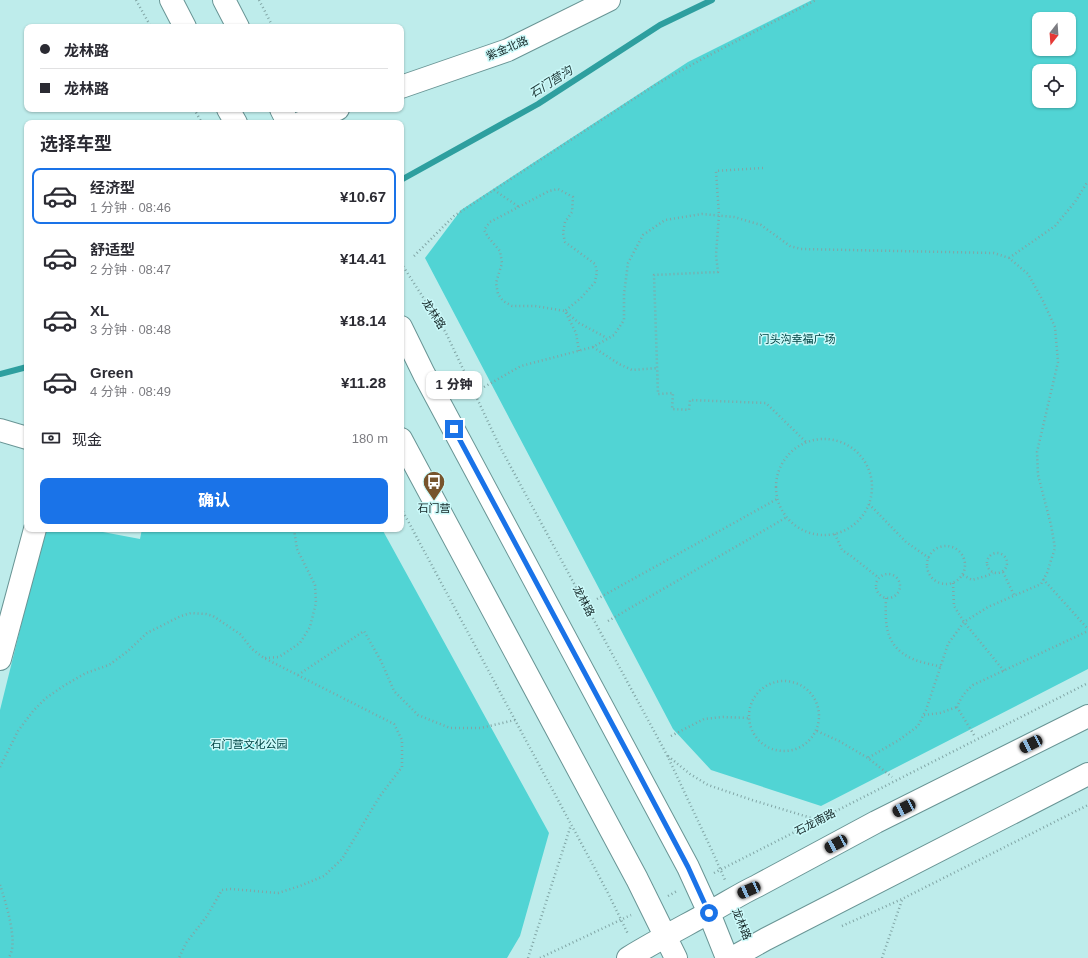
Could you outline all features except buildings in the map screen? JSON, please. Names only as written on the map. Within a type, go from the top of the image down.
[{"type":"main road","points":[[171,0],[183,24]]},
{"type":"main road","points":[[224,0],[236,24]]},
{"type":"main road","name":"紫金北路","points":[[404,86],[508,50],[609,0]]},
{"type":"main road","points":[[308,120],[330,112]]},
{"type":"main road","points":[[404,333],[695,882],[727,958]]},
{"type":"main road","points":[[0,430],[24,437]]},
{"type":"main road","points":[[404,445],[650,906],[676,958]]},
{"type":"main road","points":[[0,659],[34,532]]},
{"type":"main road","points":[[633,955],[732,899],[876,822],[1088,716]]},
{"type":"main road","points":[[732,958],[1088,774]]},
{"type":"path","points":[[136,0],[148,24]]},
{"type":"path","points":[[259,0],[271,24]]},
{"type":"path","points":[[414,256],[454,216],[661,82],[816,0]]},
{"type":"path","points":[[763,168],[716,171],[718,215],[716,255],[718,272],[654,275],[658,394],[673,394],[672,409],[690,410],[690,400],[766,403],[806,442]]},
{"type":"path","points":[[1009,258],[1055,226],[1075,202],[1088,181]]},
{"type":"path","points":[[565,311],[581,298],[594,282],[597,272],[595,264],[565,242],[563,234],[565,222],[572,212],[573,197],[558,189],[549,190],[490,222],[484,230],[500,251],[502,262],[496,283],[498,294],[503,301],[512,306],[535,306],[565,311],[579,323],[608,338]]},
{"type":"path","points":[[494,190],[519,207]]},
{"type":"path","points":[[484,387],[521,366],[593,347],[614,335],[624,320],[624,294],[628,263],[643,235],[665,220],[702,214],[734,217],[761,225],[790,246],[801,249],[994,253],[1009,258],[1028,274],[1044,301],[1055,327],[1058,362],[1037,452],[1038,475],[1051,525],[1055,548],[1047,573],[1041,584],[988,606],[964,622],[948,644],[924,715],[918,726],[899,740],[868,758]]},
{"type":"path","name":"龙林路","points":[[404,268],[446,333],[500,447],[667,755],[720,870],[752,947]]},
{"type":"path","points":[[565,311],[576,333],[579,351]]},
{"type":"path","points":[[593,347],[618,364],[632,370],[658,368]]},
{"type":"path","points":[[822,438],[838,440],[852,447],[863,459],[870,473],[872,488],[869,504],[861,517],[849,528],[835,534],[819,535],[803,531],[790,521],[780,508],[777,499],[776,477],[782,462],[792,450],[806,442],[822,438]]},
{"type":"path","points":[[597,599],[777,499]]},
{"type":"path","points":[[869,504],[906,542],[929,558]]},
{"type":"path","points":[[404,514],[621,920],[633,955]]},
{"type":"path","points":[[608,622],[787,517]]},
{"type":"path","points":[[264,658],[279,657],[300,643],[310,627],[316,603],[315,585],[298,549],[295,532]]},
{"type":"path","points":[[835,534],[842,550],[879,578]]},
{"type":"path","points":[[949,547],[955,548],[960,552],[965,563],[962,575],[953,583],[941,583],[935,580],[928,570],[929,558],[937,549],[949,547]]},
{"type":"path","points":[[996,553],[1002,555],[1006,560],[1007,566],[1003,572],[996,574],[993,572],[988,568],[987,562],[990,556],[996,553]]},
{"type":"path","points":[[962,575],[972,580],[986,576],[993,572]]},
{"type":"path","points":[[1003,572],[1014,595]]},
{"type":"path","points":[[890,575],[897,579],[898,591],[890,598],[886,598],[880,595],[876,589],[876,585],[879,578],[890,575]]},
{"type":"path","points":[[974,735],[958,707],[960,699],[965,692],[973,685],[1088,630],[1043,579]]},
{"type":"path","points":[[953,583],[954,606],[964,622],[1004,671]]},
{"type":"path","points":[[886,598],[886,630],[896,648],[911,658],[941,666]]},
{"type":"path","points":[[0,767],[18,731],[33,711],[46,698],[86,673],[109,665],[128,651],[147,633],[181,616],[191,613],[213,616],[240,634],[252,649],[264,658],[394,724],[402,740],[402,767],[380,796],[342,859],[324,876],[278,893],[222,890],[207,916],[186,943],[178,956],[179,958]]},
{"type":"path","points":[[298,675],[364,631],[381,661],[394,691],[418,715],[450,728],[481,728],[515,720]]},
{"type":"path","points":[[781,681],[794,682],[805,687],[813,696],[818,707],[820,719],[817,731],[810,740],[801,747],[791,751],[780,751],[769,748],[759,742],[752,732],[749,718],[749,710],[752,700],[759,691],[769,684],[781,681]]},
{"type":"path","name":"石龙南路","points":[[540,958],[650,906],[1088,683]]},
{"type":"path","points":[[924,715],[940,713],[958,707]]},
{"type":"path","points":[[670,736],[704,719],[749,718]]},
{"type":"path","points":[[817,731],[840,741],[868,758],[892,777]]},
{"type":"path","points":[[667,755],[690,774],[708,785],[819,820]]},
{"type":"path","points":[[838,927],[902,899],[1088,805]]},
{"type":"path","points":[[528,958],[571,825]]},
{"type":"path","points":[[0,885],[4,896],[13,938],[11,955],[8,958]]},
{"type":"path","points":[[882,958],[902,899]]},
{"type":"green space","name":"门头沟幸福广场","points":[[812,0],[1088,0],[1088,669],[821,806],[711,770],[673,729],[425,258],[461,210],[688,62]]},
{"type":"green space","name":"石门营文化公园","points":[[44,532],[103,532],[140,539],[141,532],[384,532],[549,833],[520,936],[507,958],[0,958],[0,710]]},
{"type":"waterway","name":"石门营沟","points":[[404,178],[538,104],[660,25],[712,0]]},
{"type":"waterway","name":"石门营沟","points":[[0,374],[24,368]]},
{"type":"place","name":"石门营","points":[[434,502]]},
{"type":"route","points":[[454,429],[688,867],[709,913]]}]
